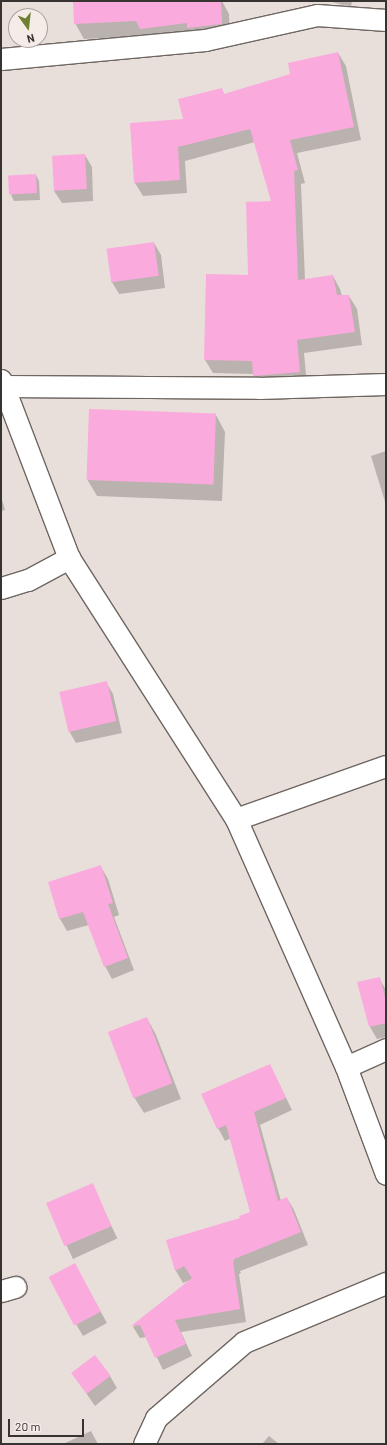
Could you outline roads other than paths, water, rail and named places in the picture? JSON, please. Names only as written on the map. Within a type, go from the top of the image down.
[{"type":"street","points":[[1,59],[205,40],[317,15],[386,20]]},
{"type":"street","points":[[386,384],[259,388],[2,383],[69,558],[236,819],[346,1067],[386,1174]]},
{"type":"street","points":[[1,588],[28,580],[69,558]]},
{"type":"street","points":[[236,819],[386,766]]},
{"type":"street","points":[[346,1067],[386,1049]]},
{"type":"street","points":[[144,1444],[156,1418],[244,1342],[386,1283]]}]
